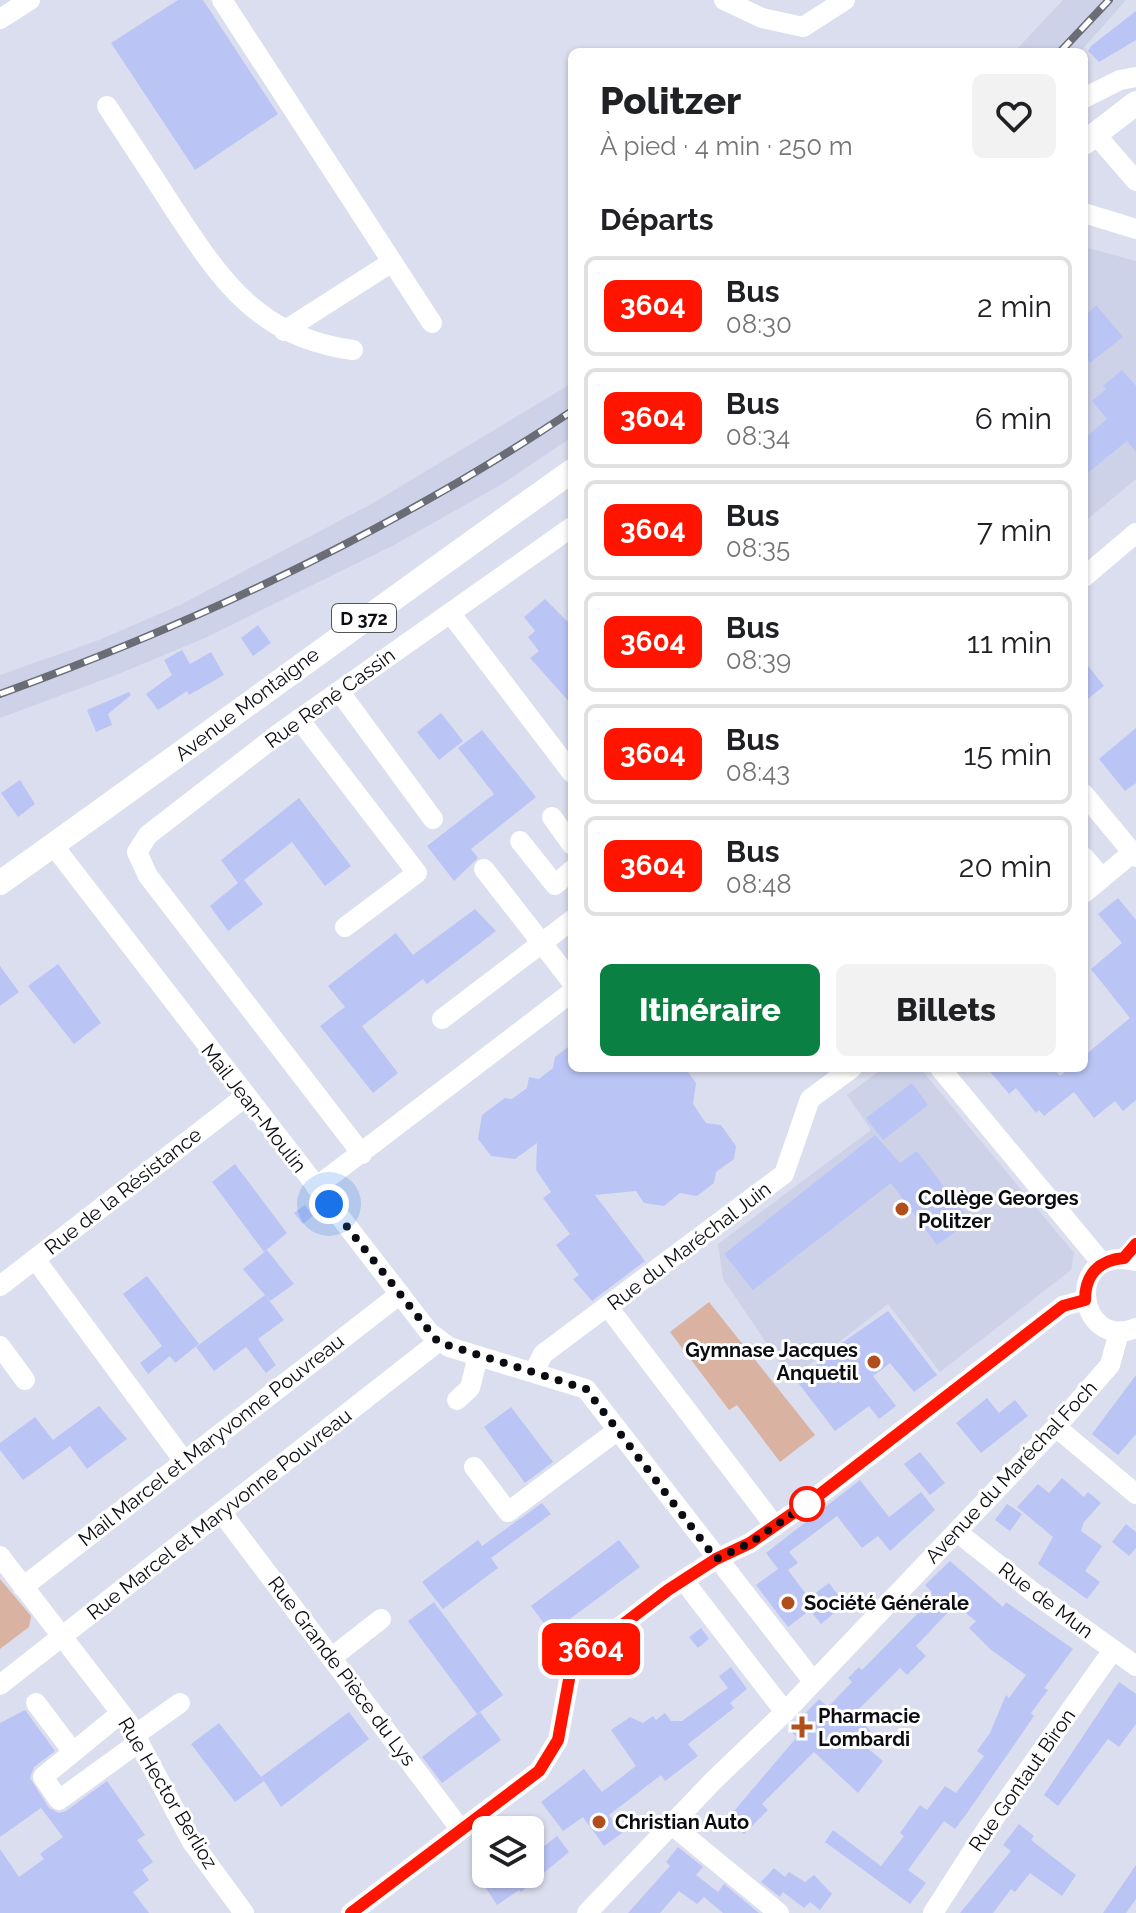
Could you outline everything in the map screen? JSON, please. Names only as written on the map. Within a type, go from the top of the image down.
[{"type":"main road","points":[[1090,139],[1136,103]]},
{"type":"main road","name":"Avenue Montaigne","points":[[0,883],[92,820],[308,658],[568,474]]},
{"type":"street","points":[[0,19],[30,0]]},
{"type":"street","points":[[222,0],[432,323]]},
{"type":"street","points":[[724,0],[762,18],[803,27],[845,0]]},
{"type":"street","points":[[1088,96],[1120,80],[1136,77]]},
{"type":"street","points":[[107,106],[208,259],[257,313],[284,331],[323,347],[353,350]]},
{"type":"street","points":[[1090,139],[1136,181]]},
{"type":"street","points":[[1088,214],[1136,229]]},
{"type":"street","points":[[284,331],[392,262]]},
{"type":"street","name":"Rue René Cassin","points":[[362,1154],[148,876],[137,852],[148,835],[299,719],[568,530]]},
{"type":"street","points":[[1088,574],[1136,533]]},
{"type":"street","points":[[451,614],[568,768]]},
{"type":"street","points":[[339,691],[433,819]]},
{"type":"street","points":[[299,719],[417,873],[345,927]]},
{"type":"street","points":[[1088,799],[1134,855],[1088,890]]},
{"type":"street","points":[[552,817],[568,839]]},
{"type":"street","points":[[520,841],[555,885],[568,874]]},
{"type":"street","name":"Mail Jean-Moulin","points":[[53,845],[438,1342]]},
{"type":"street","points":[[1088,862],[1102,878]]},
{"type":"street","points":[[484,869],[568,977]]},
{"type":"street","points":[[442,1019],[568,923]]},
{"type":"street","points":[[316,1187],[568,995]]},
{"type":"street","name":"Rue du Maréchal Juin","points":[[534,1372],[543,1354],[608,1307],[684,1245],[784,1174],[810,1099],[847,1072]]},
{"type":"street","points":[[943,1072],[1102,1263]]},
{"type":"street","name":"Rue de la Résistance","points":[[0,1286],[246,1096]]},
{"type":"street","points":[[1128,1330],[1100,1325],[1085,1300],[1088,1279],[1102,1263],[1132,1254]]},
{"type":"street","points":[[35,1259],[184,1461]]},
{"type":"street","name":"Mail Marcel et Maryvonne Pouvreau","points":[[23,1587],[400,1294]]},
{"type":"street","points":[[351,1913],[539,1771],[553,1753],[566,1690],[576,1664],[610,1634],[716,1559],[775,1526],[862,1463],[1063,1306],[1085,1300]]},
{"type":"street","points":[[608,1307],[775,1526]]},
{"type":"street","name":"Avenue du Maréchal Foch","points":[[587,1913],[785,1712],[1056,1427],[1110,1365],[1128,1330]]},
{"type":"street","points":[[563,1381],[560,1360],[565,1340]]},
{"type":"street","points":[[438,1342],[586,1389],[813,1681]]},
{"type":"street","name":"Rue Marcel et Maryvonne Pouvreau","points":[[0,1685],[438,1342]]},
{"type":"street","points":[[0,1346],[25,1380]]},
{"type":"street","points":[[457,1400],[470,1388],[478,1356]]},
{"type":"street","points":[[1056,1427],[1136,1494]]},
{"type":"street","points":[[474,1467],[508,1512],[618,1430]]},
{"type":"street","name":"Rue Grande Pièce du Lys","points":[[222,1513],[461,1830]]},
{"type":"street","name":"Rue de Mun","points":[[957,1532],[1136,1666]]},
{"type":"street","name":"Rue Hector Berlioz","points":[[0,1556],[121,1713],[192,1842],[244,1913]]},
{"type":"street","points":[[684,1581],[785,1712]]},
{"type":"street","points":[[331,1658],[381,1619]]},
{"type":"street","name":"Rue Gontaut Biron","points":[[933,1913],[990,1824],[1113,1650]]},
{"type":"street","points":[[36,1703],[73,1752]]},
{"type":"street","points":[[121,1713],[43,1777],[59,1800],[180,1703]]},
{"type":"street","points":[[672,1825],[779,1913]]},
{"type":"shaded area","points":[[1063,0],[1126,0],[1084,48],[1018,48]]},
{"type":"shaded area","points":[[1088,248],[1136,261],[1136,479],[1088,519]]},
{"type":"shaded area","points":[[568,385],[568,440],[502,484],[396,544],[207,637],[0,718],[0,675],[99,640],[180,605],[373,503]]},
{"type":"shaded area","name":"Collège Georges Politzer","points":[[878,1072],[923,1072],[1074,1253],[1071,1270],[940,1372],[888,1304],[791,1379],[723,1279],[718,1244],[871,1130],[847,1095]]},
{"type":"shaded area","points":[[709,1302],[815,1435],[780,1462],[737,1405],[729,1410],[670,1332]]},
{"type":"shaded area","points":[[0,1579],[31,1616],[29,1627],[0,1649]]},
{"type":"building","points":[[178,0],[203,0],[278,114],[195,170],[111,43]]},
{"type":"building","points":[[1136,11],[1136,40],[1099,62],[1088,51],[1091,46]]},
{"type":"building","points":[[1096,305],[1123,337],[1090,363],[1088,360],[1088,313]]},
{"type":"building","points":[[1122,370],[1136,386],[1136,452],[1127,441],[1088,473],[1088,436],[1107,419],[1092,401],[1106,389],[1103,386]]},
{"type":"building","points":[[545,599],[568,622],[568,701],[530,658],[539,651],[528,637],[535,631],[524,617]]},
{"type":"building","points":[[258,625],[271,643],[253,656],[241,638]]},
{"type":"building","points":[[182,650],[190,664],[211,652],[224,675],[189,695],[187,691],[158,710],[146,694],[172,675],[164,660]]},
{"type":"building","points":[[1088,666],[1104,686],[1088,699]]},
{"type":"building","points":[[129,692],[131,695],[108,714],[112,725],[96,732],[87,710]]},
{"type":"building","points":[[441,713],[463,741],[439,760],[417,732]]},
{"type":"building","points":[[1136,728],[1136,783],[1125,791],[1099,759]]},
{"type":"building","points":[[482,730],[536,797],[471,849],[478,858],[454,881],[427,846],[494,794],[458,748]]},
{"type":"building","points":[[20,780],[35,804],[18,817],[1,793]]},
{"type":"building","points":[[299,798],[351,866],[325,886],[292,842],[244,880],[263,904],[228,931],[210,906],[238,883],[221,860]]},
{"type":"building","points":[[1118,898],[1136,920],[1136,1100],[1123,1111],[1115,1101],[1094,1118],[1074,1092],[1044,1116],[1039,1110],[1036,1113],[1016,1088],[1009,1094],[990,1072],[1056,1072],[1060,1076],[1065,1072],[1088,1072],[1088,1053],[1130,1018],[1091,969],[1122,943],[1098,914]]},
{"type":"building","points":[[475,909],[496,931],[427,984],[423,979],[362,1026],[398,1073],[373,1093],[320,1026],[345,1007],[328,986],[396,933],[413,955]]},
{"type":"building","points":[[58,964],[101,1023],[74,1044],[28,986]]},
{"type":"building","points":[[0,966],[19,992],[0,1006]]},
{"type":"building","points":[[568,1047],[568,1072],[688,1072],[696,1083],[693,1104],[706,1123],[721,1125],[736,1146],[734,1159],[716,1172],[714,1183],[697,1196],[680,1193],[664,1206],[644,1203],[636,1191],[595,1195],[645,1261],[592,1301],[573,1279],[579,1275],[556,1245],[570,1234],[543,1198],[551,1192],[536,1170],[537,1143],[515,1159],[491,1156],[478,1139],[482,1115],[505,1098],[512,1099],[527,1088],[529,1077],[539,1079],[553,1068],[555,1057]]},
{"type":"building","points":[[912,1083],[928,1105],[883,1140],[866,1118]]},
{"type":"building","points":[[875,1135],[900,1163],[917,1151],[970,1221],[937,1245],[891,1183],[753,1290],[724,1254]]},
{"type":"building","points":[[235,1164],[287,1233],[264,1252],[212,1182]]},
{"type":"building","points":[[305,1205],[313,1216],[303,1224],[294,1213]]},
{"type":"building","points":[[267,1250],[294,1284],[270,1301],[243,1269]]},
{"type":"building","points":[[147,1276],[199,1344],[175,1363],[170,1356],[148,1374],[140,1363],[162,1346],[123,1294]]},
{"type":"building","points":[[265,1295],[284,1320],[258,1339],[276,1365],[266,1373],[246,1347],[214,1371],[196,1347]]},
{"type":"building","name":"Gymnase Jacques Anquetil","points":[[888,1311],[937,1375],[914,1392],[890,1363],[873,1376],[896,1406],[879,1419],[869,1406],[835,1431],[796,1380],[835,1352],[833,1349]]},
{"type":"building","points":[[1136,1375],[1136,1434],[1118,1455],[1092,1434]]},
{"type":"building","points":[[987,1398],[999,1413],[1015,1400],[1028,1416],[981,1453],[956,1423]]},
{"type":"building","points":[[99,1406],[127,1439],[87,1469],[70,1446],[23,1480],[0,1450],[0,1443],[35,1417],[53,1440]]},
{"type":"building","points":[[511,1407],[553,1462],[525,1483],[484,1427]]},
{"type":"building","points":[[920,1452],[945,1483],[930,1495],[904,1464]]},
{"type":"building","points":[[1062,1478],[1084,1497],[1088,1492],[1101,1503],[1084,1522],[1081,1531],[1102,1546],[1085,1571],[1100,1582],[1087,1599],[1038,1564],[1053,1537],[1017,1507],[1038,1484],[1049,1493]]},
{"type":"building","points":[[860,1480],[889,1517],[921,1492],[935,1510],[890,1551],[878,1536],[862,1548],[837,1516],[789,1552],[798,1563],[788,1570],[809,1598],[829,1583],[845,1604],[821,1624],[810,1610],[788,1627],[756,1585],[778,1569],[766,1553]]},
{"type":"building","points":[[542,1503],[551,1514],[491,1558],[498,1568],[443,1609],[422,1582],[478,1540],[482,1546]]},
{"type":"building","points":[[1007,1504],[1022,1514],[1010,1531],[995,1520]]},
{"type":"building","points":[[1126,1524],[1136,1532],[1136,1548],[1129,1556],[1112,1542]]},
{"type":"building","points":[[619,1540],[640,1567],[551,1633],[531,1606]]},
{"type":"building","points":[[950,1561],[1003,1607],[1006,1602],[1073,1649],[1044,1688],[1048,1690],[1031,1713],[1034,1716],[965,1816],[955,1829],[944,1821],[908,1870],[926,1883],[910,1904],[825,1842],[833,1830],[881,1866],[904,1836],[900,1833],[920,1805],[927,1810],[945,1786],[956,1793],[984,1756],[977,1751],[990,1733],[1006,1695],[1009,1698],[1026,1675],[990,1649],[969,1628],[976,1621],[955,1605],[916,1646],[926,1656],[907,1675],[900,1668],[854,1714],[871,1731],[860,1742],[883,1761],[858,1793],[814,1752],[762,1804],[768,1810],[744,1834],[728,1818],[797,1737],[789,1730],[819,1699],[828,1707],[852,1682],[848,1678],[859,1667],[862,1670],[924,1607],[922,1604],[932,1592],[925,1585]]},
{"type":"building","points":[[434,1602],[503,1695],[477,1714],[408,1621]]},
{"type":"building","points":[[701,1628],[709,1639],[698,1648],[689,1637]]},
{"type":"building","points":[[731,1667],[747,1689],[730,1703],[734,1708],[688,1744],[698,1756],[665,1781],[661,1775],[609,1815],[622,1833],[604,1846],[583,1817],[563,1831],[541,1802],[584,1769],[602,1792],[636,1766],[611,1730],[630,1717],[643,1723],[653,1716],[656,1720],[665,1713],[671,1721],[682,1721],[728,1688],[719,1676]]},
{"type":"building","points":[[1119,1682],[1136,1694],[1136,1724],[1119,1747],[1108,1739],[1058,1806],[1044,1795]]},
{"type":"building","points":[[25,1710],[55,1751],[34,1767],[30,1778],[49,1808],[59,1813],[66,1811],[107,1781],[145,1835],[137,1840],[153,1862],[142,1870],[149,1880],[133,1892],[149,1913],[0,1913],[0,1849],[19,1877],[44,1859],[40,1854],[63,1837],[41,1808],[0,1837],[0,1723]]},
{"type":"building","points":[[349,1712],[369,1739],[281,1807],[264,1781],[235,1802],[191,1744],[219,1723],[261,1777]]},
{"type":"building","points":[[480,1712],[501,1740],[442,1783],[422,1757]]},
{"type":"building","points":[[1019,1824],[1034,1836],[1031,1840],[1076,1875],[1062,1896],[1030,1873],[1015,1892],[1011,1889],[993,1913],[960,1913],[1011,1851],[1003,1845]]},
{"type":"building","points":[[557,1836],[569,1852],[544,1873],[544,1846]]},
{"type":"building","points":[[678,1847],[703,1867],[696,1875],[718,1892],[724,1884],[759,1913],[723,1913],[704,1897],[697,1904],[679,1891],[660,1913],[628,1913],[670,1866],[666,1862]]},
{"type":"building","points":[[1136,1865],[1136,1899],[1126,1913],[1103,1913]]},
{"type":"building","points":[[774,1868],[785,1877],[789,1872],[805,1882],[814,1875],[832,1894],[820,1910],[810,1902],[804,1908],[783,1892],[780,1897],[761,1882]]},
{"type":"building","points":[[486,1888],[526,1888],[521,1892],[519,1890],[497,1905]]},
{"type":"railway","points":[[1064,48],[1109,0]]},
{"type":"railway","points":[[0,694],[149,636],[295,570],[436,495],[568,414]]},
{"type":"bus line","name":"3604","points":[[351,1913],[539,1771],[553,1753],[558,1740],[570,1674],[587,1652],[668,1590],[716,1559],[750,1543],[819,1495],[1063,1306],[1085,1300],[1088,1279],[1094,1270],[1102,1263],[1124,1258],[1136,1244]]},
{"type":"place","name":"Collège Georges Politzer","points":[[902,1209]]},
{"type":"place","name":"Gymnase Jacques Anquetil","points":[[874,1362]]},
{"type":"place","name":"Société Générale","points":[[788,1603]]},
{"type":"place","name":"Pharmacie Lombardi","points":[[802,1727]]},
{"type":"place","name":"Christian Auto","points":[[599,1822]]},
{"type":"route","points":[[329,1204],[438,1342],[586,1389],[716,1559],[750,1543],[807,1504]]}]
